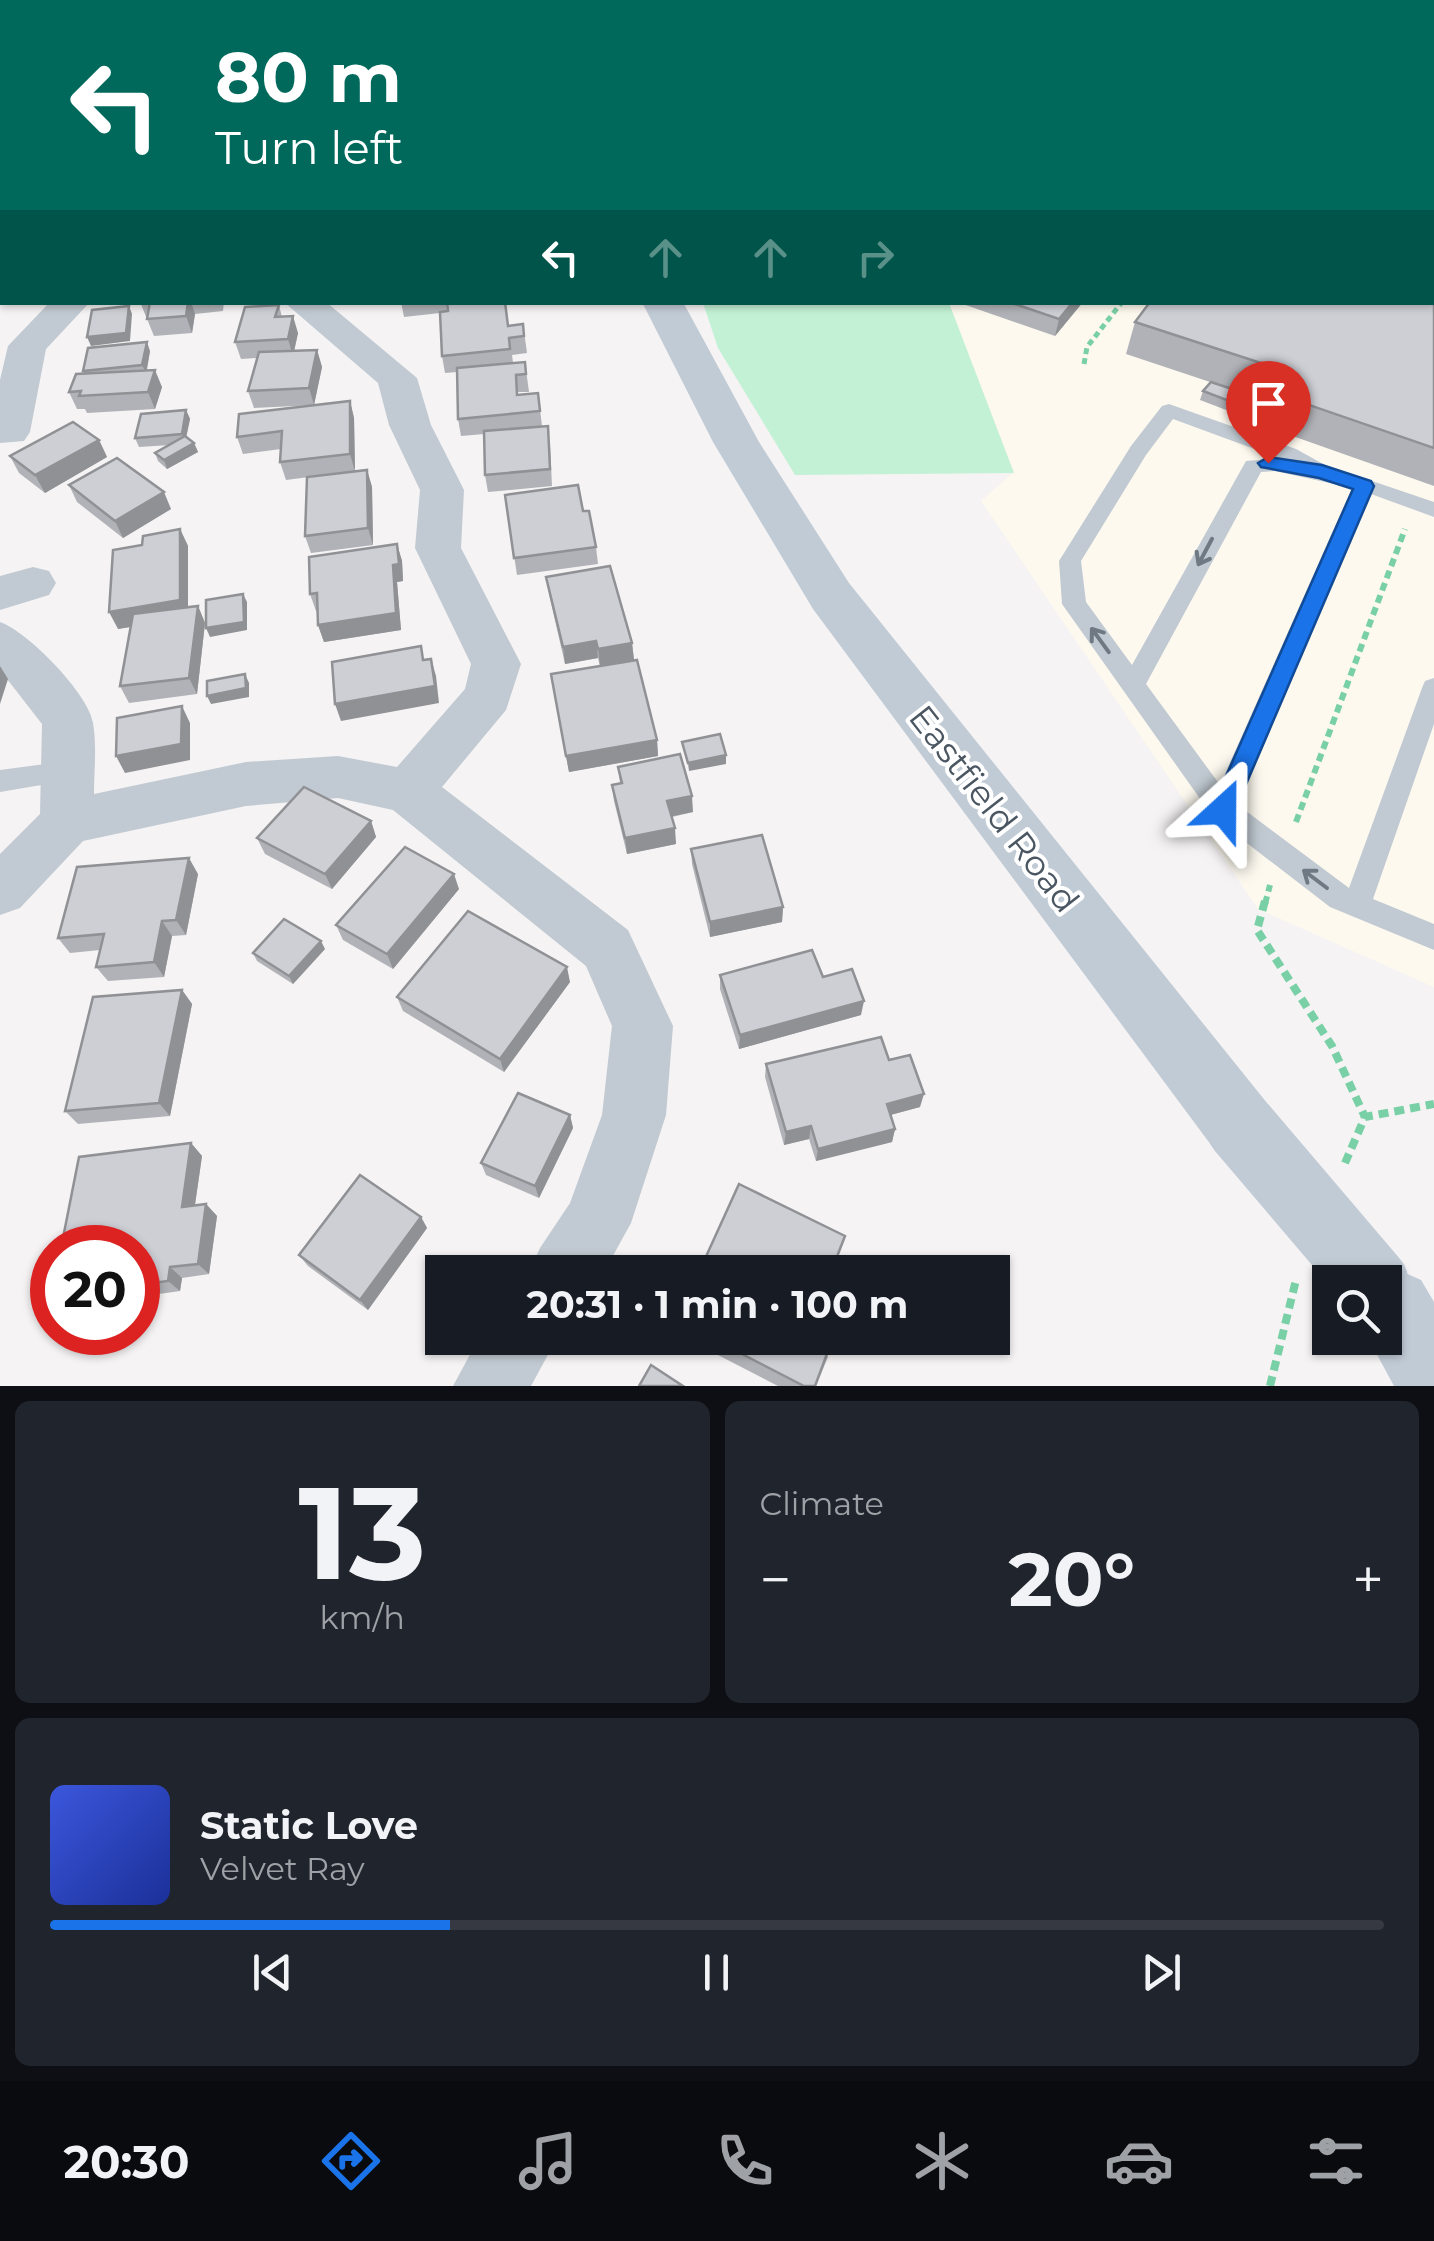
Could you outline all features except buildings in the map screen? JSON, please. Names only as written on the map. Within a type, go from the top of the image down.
[{"type":"street","points":[[8,408],[27,346],[69,305]]},
{"type":"street","points":[[306,305],[396,378],[410,425],[442,490],[438,548],[496,664],[488,696],[408,791]]},
{"type":"street","name":"Eastfield Road","points":[[664,305],[736,442],[831,596],[1242,1128],[1360,1265]]},
{"type":"street","points":[[0,640],[31,671],[68,720],[67,822]]},
{"type":"street","points":[[0,891],[67,822],[246,784],[338,778],[408,791],[607,948],[642,1026],[634,1115],[598,1222],[576,1255]]},
{"type":"street","name":"Eastfield Road","points":[[1402,1318],[1434,1381]]},
{"type":"street","points":[[489,1386],[510,1355]]},
{"type":"lane","points":[[1322,472],[1289,454],[1169,410],[1138,451],[1070,561],[1074,604],[1223,810],[1340,898],[1434,936]]},
{"type":"lane","points":[[1133,686],[1254,466],[1268,463],[1322,472],[1424,506]]},
{"type":"lane","points":[[1223,810],[1364,486]]},
{"type":"lane","points":[[1357,905],[1434,688]]},
{"type":"lane","points":[[0,780],[68,772]]},
{"type":"path","points":[[1084,364],[1087,347],[1120,305]]},
{"type":"path","points":[[1365,1117],[1332,1046],[1257,930],[1266,892],[1424,506]]},
{"type":"shaded area","points":[[950,305],[1434,305],[1434,987],[1258,909],[981,501],[1014,472]]},
{"type":"green space","points":[[704,305],[950,305],[1014,473],[795,475],[718,348]]},
{"type":"route","points":[[1223,810],[1364,486],[1322,472],[1268,463]]}]
